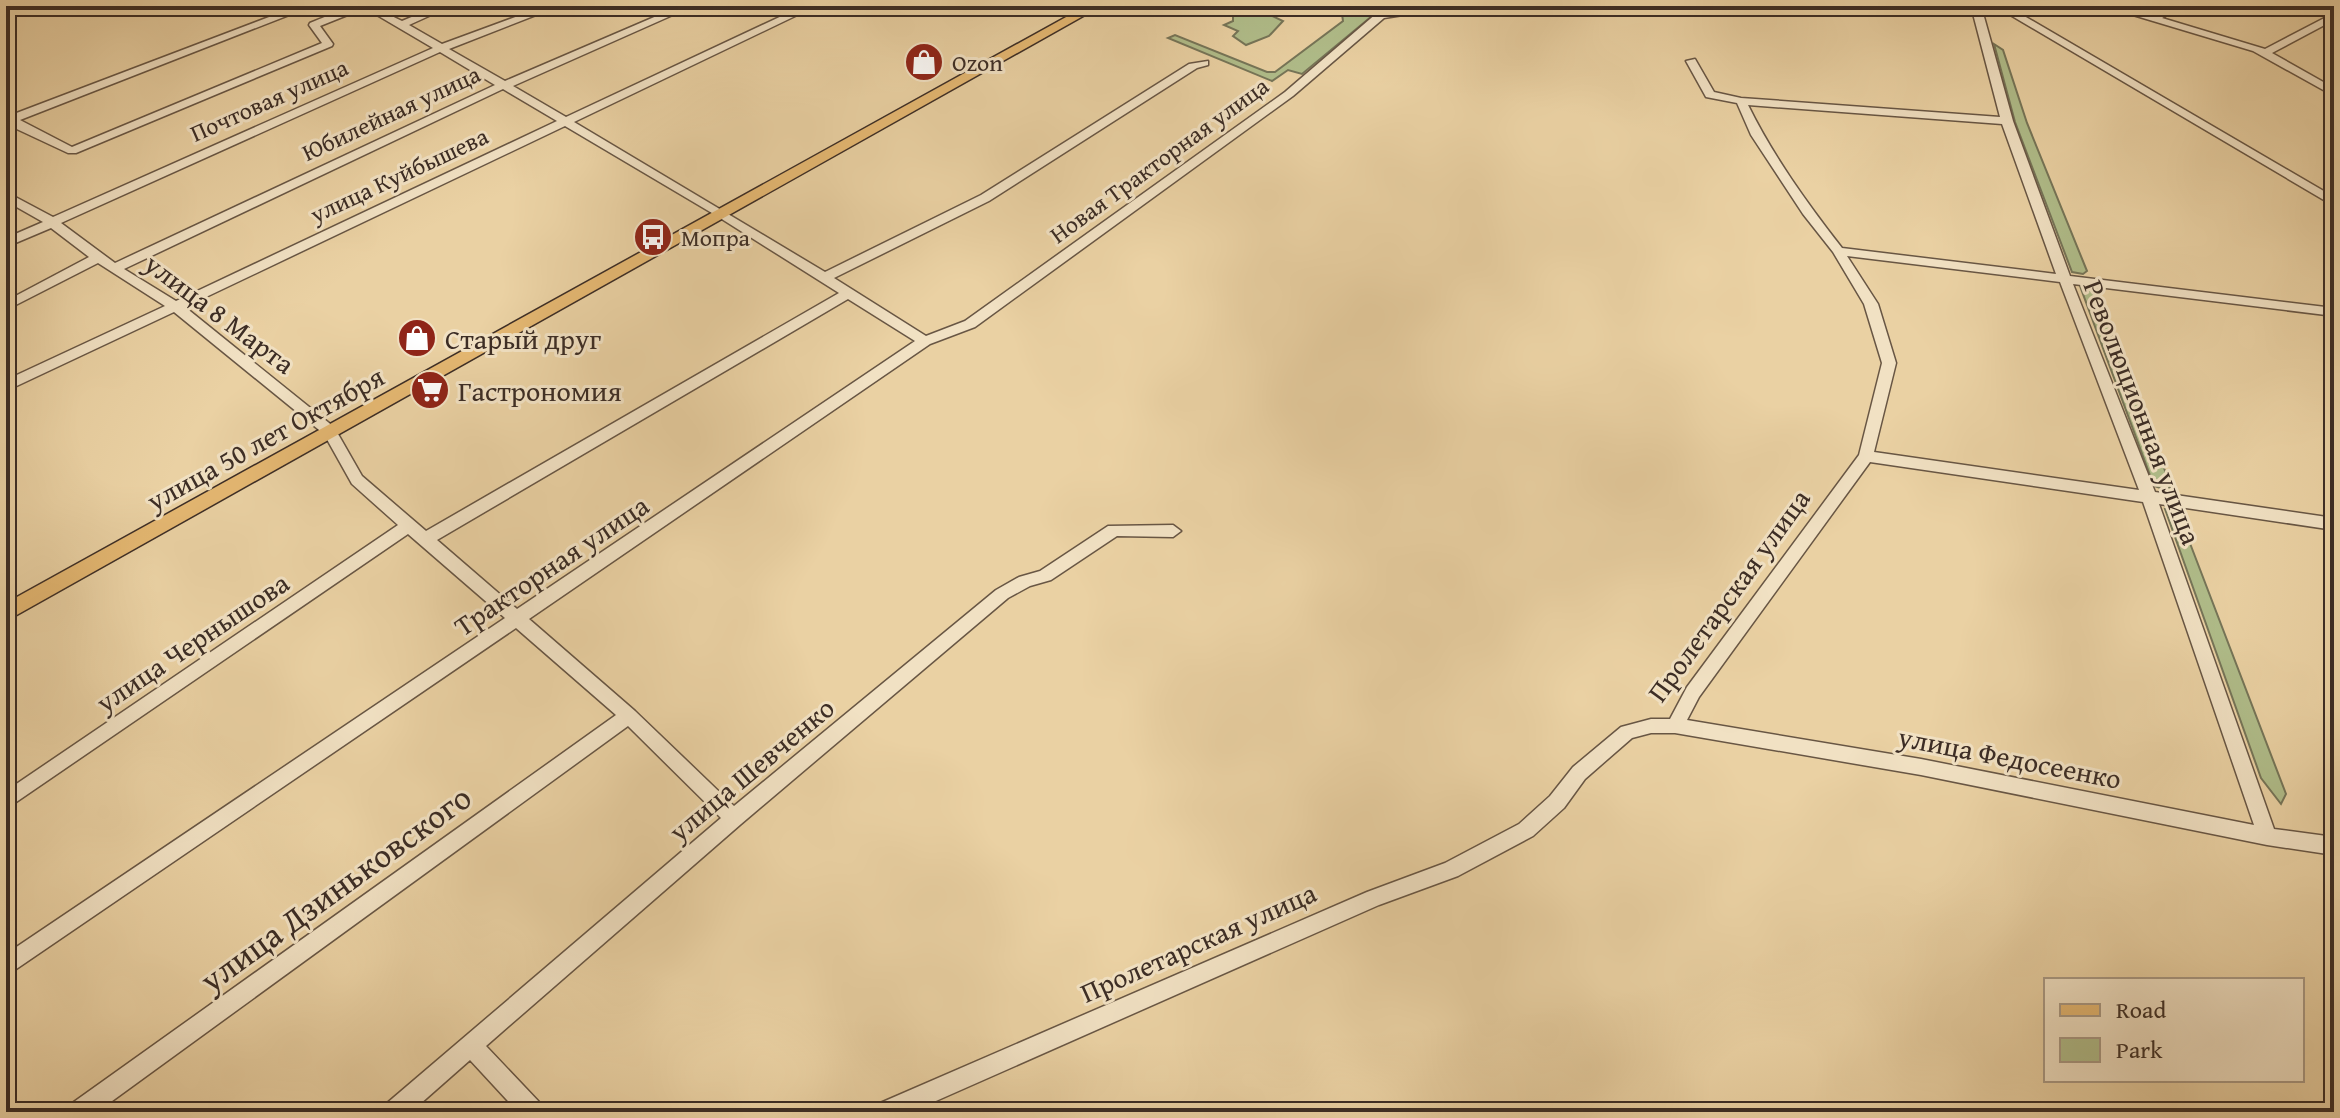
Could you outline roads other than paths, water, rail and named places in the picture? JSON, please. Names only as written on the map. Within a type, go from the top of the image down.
[{"type":"main road","name":"улица 50 лет Октября","points":[[6,613],[1095,6]]},
{"type":"street","points":[[6,16],[35,6]]},
{"type":"street","points":[[8,121],[307,6]]},
{"type":"street","points":[[8,121],[72,151],[328,44],[314,25],[362,6]]},
{"type":"street","points":[[369,6],[721,213],[925,341]]},
{"type":"street","points":[[402,25],[446,6]]},
{"type":"street","name":"Почтовая улица","points":[[6,243],[439,49],[554,6]]},
{"type":"street","name":"Юбилейная улица","points":[[117,267],[502,86],[688,6]]},
{"type":"street","name":"улица Куйбышева","points":[[6,386],[811,6]]},
{"type":"street","name":"Новая Тракторная улица","points":[[925,341],[970,324],[1289,94],[1381,15],[1399,13],[1411,6]]},
{"type":"street","name":"Революционная улица","points":[[1976,6],[2007,121],[2149,497],[2267,836]]},
{"type":"street","points":[[2000,6],[2334,202]]},
{"type":"street","points":[[2108,6],[2247,45],[2334,93]]},
{"type":"street","points":[[2154,19],[2177,6]]},
{"type":"street","points":[[2265,53],[2334,16]]},
{"type":"street","points":[[1691,61],[1710,95],[1741,101],[2007,121]]},
{"type":"street","points":[[824,278],[985,198],[1193,66],[1204,63]]},
{"type":"street","name":"Пролетарская улица","points":[[886,1112],[1374,898],[1451,870],[1526,830],[1557,802],[1579,773],[1627,732],[1651,726],[1675,726],[1720,655],[1866,456],[1889,363],[1871,304],[1757,135],[1741,101]]},
{"type":"street","name":"улица 8 Марта","points":[[6,196],[50,221],[98,258],[117,267],[175,306],[329,431],[357,480],[629,716],[734,818]]},
{"type":"street","points":[[1838,251],[2334,312]]},
{"type":"street","points":[[6,306],[98,258]]},
{"type":"street","points":[[424,540],[850,292]]},
{"type":"street","name":"Тракторная улица","points":[[6,966],[925,341]]},
{"type":"street","points":[[1866,456],[2334,524]]},
{"type":"street","name":"улица Чернышова","points":[[6,801],[408,526]]},
{"type":"street","name":"улица Шевченко","points":[[394,1112],[734,818],[1002,594],[1025,581],[1045,576],[1114,530],[1173,531]]},
{"type":"street","name":"улица Дзиньковского","points":[[79,1112],[629,716]]},
{"type":"street","name":"улица Федосеенко","points":[[1675,726],[1921,767],[2267,836],[2334,846]]},
{"type":"street","points":[[472,1046],[533,1112]]},
{"type":"place","name":"Ozon","points":[[924,62]]},
{"type":"place","name":"Мопра","points":[[653,237]]},
{"type":"place","name":"Старый друг","points":[[417,338]]},
{"type":"place","name":"Гастрономия","points":[[430,390]]}]
